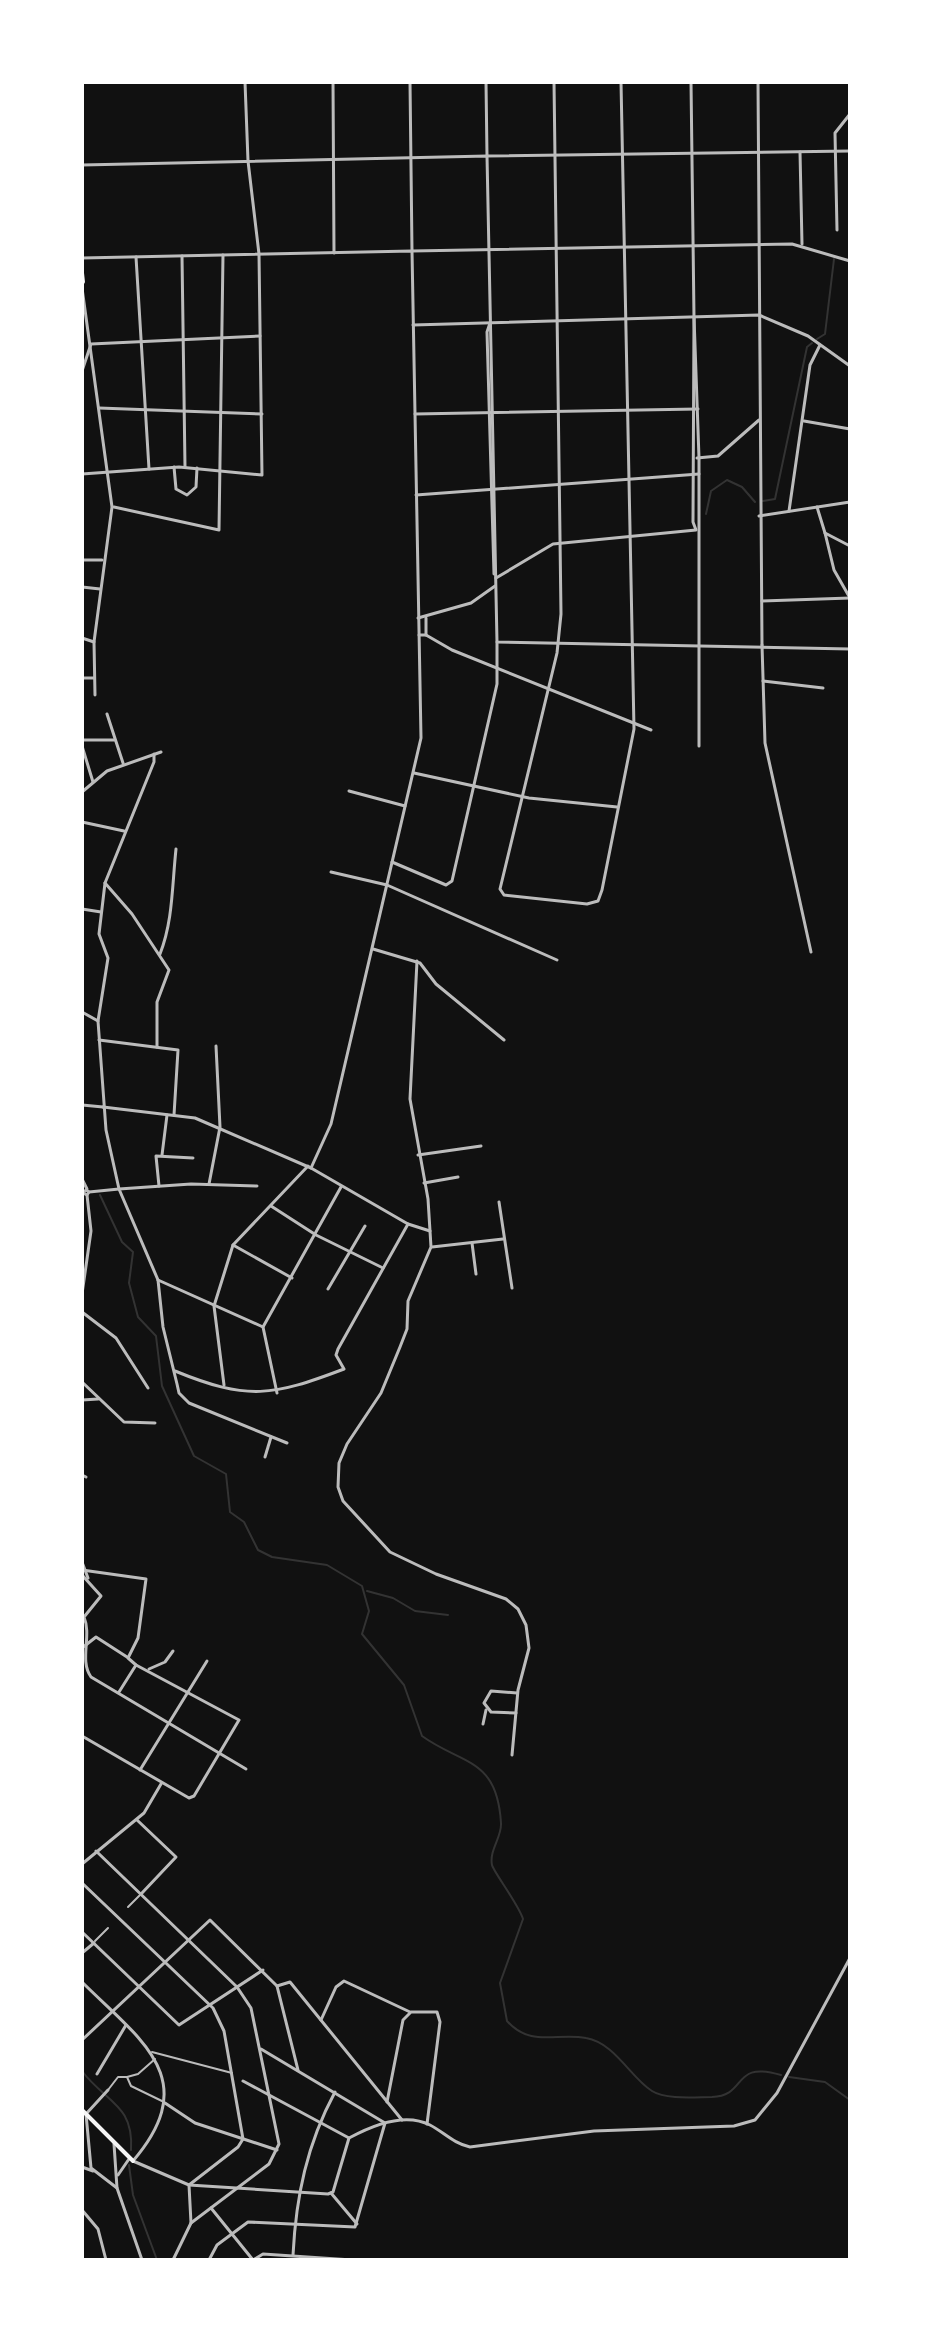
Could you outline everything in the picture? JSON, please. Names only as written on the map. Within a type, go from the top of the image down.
[{"type":"main road","points":[[82,273],[82,285]]},
{"type":"main road","points":[[84,2112],[131,2160]]},
{"type":"street","points":[[82,474],[106,475],[174,467],[263,473],[259,254],[248,161],[245,82]]},
{"type":"street","points":[[333,82],[334,253]]},
{"type":"street","points":[[224,1387],[214,1306],[233,1245],[309,1167],[331,1124],[421,734],[410,82]]},
{"type":"street","points":[[486,82],[493,492]]},
{"type":"street","points":[[554,82],[558,412],[563,542],[558,643],[500,893],[587,904],[596,902],[602,890],[634,724],[621,82]]},
{"type":"street","points":[[691,82],[698,409],[699,746]]},
{"type":"street","points":[[758,82],[763,726],[811,952]]},
{"type":"street","points":[[837,230],[836,129],[850,114]]},
{"type":"street","points":[[82,165],[850,151]]},
{"type":"street","points":[[800,152],[802,244]]},
{"type":"street","points":[[82,258],[802,244],[850,261]]},
{"type":"street","points":[[112,507],[219,530],[223,255]]},
{"type":"street","points":[[182,256],[185,467]]},
{"type":"street","points":[[136,257],[149,470]]},
{"type":"street","points":[[82,285],[112,507],[94,642],[95,695]]},
{"type":"street","points":[[413,325],[759,315],[820,345],[850,366]]},
{"type":"street","points":[[694,317],[692,410],[696,458]]},
{"type":"street","points":[[392,862],[446,885],[452,881],[499,670],[488,412],[487,332],[490,323]]},
{"type":"street","points":[[91,344],[260,336]]},
{"type":"street","points":[[82,371],[91,344]]},
{"type":"street","points":[[789,511],[810,365],[820,345]]},
{"type":"street","points":[[82,346],[88,349]]},
{"type":"street","points":[[692,363],[697,363]]},
{"type":"street","points":[[99,408],[262,414]]},
{"type":"street","points":[[415,414],[698,409]]},
{"type":"street","points":[[696,458],[718,456],[759,420]]},
{"type":"street","points":[[804,421],[850,429]]},
{"type":"street","points":[[174,467],[176,489],[187,495],[196,487],[197,468]]},
{"type":"street","points":[[416,495],[493,492],[696,475]]},
{"type":"street","points":[[759,516],[850,502]]},
{"type":"street","points":[[762,601],[850,598],[834,570],[817,507]]},
{"type":"street","points":[[496,578],[563,542],[696,530]]},
{"type":"street","points":[[825,533],[850,546]]},
{"type":"street","points":[[82,560],[103,560]]},
{"type":"street","points":[[418,618],[471,603],[495,586]]},
{"type":"street","points":[[82,587],[100,589]]},
{"type":"street","points":[[426,618],[426,635]]},
{"type":"street","points":[[419,635],[426,635],[499,670],[651,730]]},
{"type":"street","points":[[82,638],[94,642]]},
{"type":"street","points":[[497,642],[850,649]]},
{"type":"street","points":[[82,678],[94,678]]},
{"type":"street","points":[[763,681],[823,688]]},
{"type":"street","points":[[107,714],[123,763]]},
{"type":"street","points":[[82,740],[116,739]]},
{"type":"street","points":[[82,746],[93,782]]},
{"type":"street","points":[[82,792],[123,763],[161,752]]},
{"type":"street","points":[[154,754],[154,762],[105,883],[101,912],[99,939],[108,958],[98,1021],[103,1107],[114,1175],[158,1280],[163,1327],[179,1393],[189,1403],[287,1443]]},
{"type":"street","points":[[414,773],[522,797],[617,807]]},
{"type":"street","points":[[349,791],[405,806]]},
{"type":"street","points":[[82,822],[124,831]]},
{"type":"street","points":[[160,955],[164,932],[171,919],[176,849]]},
{"type":"street","points":[[331,872],[387,885],[557,960]]},
{"type":"street","points":[[105,883],[160,955],[169,973],[161,985],[157,1002],[157,1047]]},
{"type":"street","points":[[82,909],[101,912]]},
{"type":"street","points":[[372,948],[417,961],[436,984],[504,1040]]},
{"type":"street","points":[[417,961],[415,1023],[408,1076],[431,1247],[408,1301],[407,1329],[381,1393],[347,1444],[339,1463],[338,1487],[343,1501],[390,1552],[436,1574],[512,1602],[523,1617],[529,1642],[517,1693],[512,1755]]},
{"type":"street","points":[[82,1012],[98,1021]]},
{"type":"street","points":[[99,1040],[178,1050],[174,1115]]},
{"type":"street","points":[[209,1184],[220,1127],[216,1046]]},
{"type":"street","points":[[82,1105],[168,1114],[220,1127],[309,1167],[408,1224],[430,1231]]},
{"type":"street","points":[[162,1155],[168,1114]]},
{"type":"street","points":[[418,1155],[481,1146]]},
{"type":"street","points":[[159,1186],[156,1156],[193,1158]]},
{"type":"street","points":[[424,1183],[458,1177]]},
{"type":"street","points":[[82,1179],[91,1231],[82,1294]]},
{"type":"street","points":[[86,1194],[159,1186],[257,1186]]},
{"type":"street","points":[[277,1393],[263,1327],[341,1187]]},
{"type":"street","points":[[499,1202],[512,1288]]},
{"type":"street","points":[[271,1206],[348,1253],[385,1269]]},
{"type":"street","points":[[175,1371],[224,1387],[259,1394],[277,1393],[344,1369],[336,1355],[338,1349],[408,1224]]},
{"type":"street","points":[[328,1289],[365,1226]]},
{"type":"street","points":[[431,1247],[503,1239]]},
{"type":"street","points":[[472,1243],[476,1274]]},
{"type":"street","points":[[233,1245],[292,1278]]},
{"type":"street","points":[[158,1280],[263,1327]]},
{"type":"street","points":[[82,1312],[116,1338],[148,1388]]},
{"type":"street","points":[[82,1382],[124,1422],[155,1423]]},
{"type":"street","points":[[82,1400],[99,1399]]},
{"type":"street","points":[[265,1457],[271,1436]]},
{"type":"street","points":[[82,1482],[82,1524]]},
{"type":"street","points":[[82,1562],[83,1571],[101,1596],[85,1615],[87,1672],[246,1769]]},
{"type":"street","points":[[83,1571],[146,1579],[138,1638],[128,1658]]},
{"type":"street","points":[[82,1648],[88,1640],[96,1637],[136,1665],[149,1669],[239,1720],[191,1799],[82,1736]]},
{"type":"street","points":[[149,1669],[165,1662],[173,1651]]},
{"type":"street","points":[[140,1770],[207,1661]]},
{"type":"street","points":[[119,1692],[136,1665]]},
{"type":"street","points":[[483,1724],[487,1692],[517,1693]]},
{"type":"street","points":[[486,1710],[516,1713]]},
{"type":"street","points":[[82,1864],[137,1820],[161,1784]]},
{"type":"street","points":[[128,1907],[176,1857],[137,1820]]},
{"type":"street","points":[[96,1851],[237,1987],[249,2003],[279,2132],[277,2150],[269,2164],[191,2223],[173,2260]]},
{"type":"street","points":[[82,1883],[209,2005],[221,2022],[243,2139],[238,2147],[189,2185]]},
{"type":"street","points":[[112,1923],[117,1918]]},
{"type":"street","points":[[82,2040],[111,2009],[210,1920],[277,1986],[298,2070]]},
{"type":"street","points":[[82,1953],[108,1928]]},
{"type":"street","points":[[82,1932],[179,2025],[263,1970]]},
{"type":"street","points":[[331,2193],[349,2138],[385,2123],[402,2121],[427,2124],[457,2144],[470,2147],[579,2132],[747,2124],[758,2117],[777,2093],[850,1958]]},
{"type":"street","points":[[321,2020],[336,1987],[344,1981],[411,2012],[437,2012],[440,2018],[427,2124]]},
{"type":"street","points":[[82,1982],[152,2052],[165,2103],[131,2160],[118,2175]]},
{"type":"street","points":[[277,1986],[290,1982],[402,2121]]},
{"type":"street","points":[[82,1990],[86,1986]]},
{"type":"street","points":[[387,2102],[400,2028],[411,2012]]},
{"type":"street","points":[[97,2074],[127,2024]]},
{"type":"street","points":[[260,2048],[385,2123]]},
{"type":"street","points":[[152,2052],[232,2073]]},
{"type":"street","points":[[93,2171],[84,2112],[103,2096],[118,2077],[137,2075],[155,2059]]},
{"type":"street","points":[[137,2075],[139,2084],[195,2123],[277,2150]]},
{"type":"street","points":[[127,2077],[131,2086],[139,2084]]},
{"type":"street","points":[[243,2081],[349,2138]]},
{"type":"street","points":[[293,2255],[298,2192],[319,2122],[335,2092]]},
{"type":"street","points":[[356,2225],[385,2123]]},
{"type":"street","points":[[114,2144],[117,2188],[142,2260]]},
{"type":"street","points":[[131,2160],[189,2185],[331,2193]]},
{"type":"street","points":[[82,2167],[117,2188]]},
{"type":"street","points":[[189,2185],[191,2223]]},
{"type":"street","points":[[331,2193],[356,2225]]},
{"type":"street","points":[[211,2208],[253,2260],[263,2254],[352,2260]]},
{"type":"street","points":[[82,2210],[98,2229],[106,2260]]},
{"type":"street","points":[[209,2260],[232,2233],[253,2221],[356,2225]]},
{"type":"waterway","points":[[817,339],[825,334],[834,259]]},
{"type":"waterway","points":[[763,501],[775,499],[807,347],[812,343]]},
{"type":"waterway","points":[[706,514],[711,491],[727,480],[742,487],[755,502]]},
{"type":"waterway","points":[[100,1195],[122,1242],[133,1252],[129,1283],[138,1317],[156,1336],[162,1386],[194,1456],[226,1474],[230,1512],[244,1522],[258,1550],[272,1557],[327,1565],[362,1586],[369,1611],[362,1634],[404,1685],[422,1736],[475,1766],[493,1786],[501,1823],[492,1865],[523,1919],[500,1983],[507,2021],[516,2029],[535,2037],[575,2037],[596,2041],[614,2053],[644,2085],[665,2096],[712,2097],[731,2091],[754,2072],[781,2075]]},
{"type":"waterway","points":[[367,1591],[393,1598],[415,1611],[448,1615]]},
{"type":"waterway","points":[[82,2071],[123,2113],[131,2135],[131,2150]]},
{"type":"waterway","points":[[789,2077],[825,2082],[850,2100]]},
{"type":"waterway","points":[[129,2165],[133,2195],[157,2260]]}]
